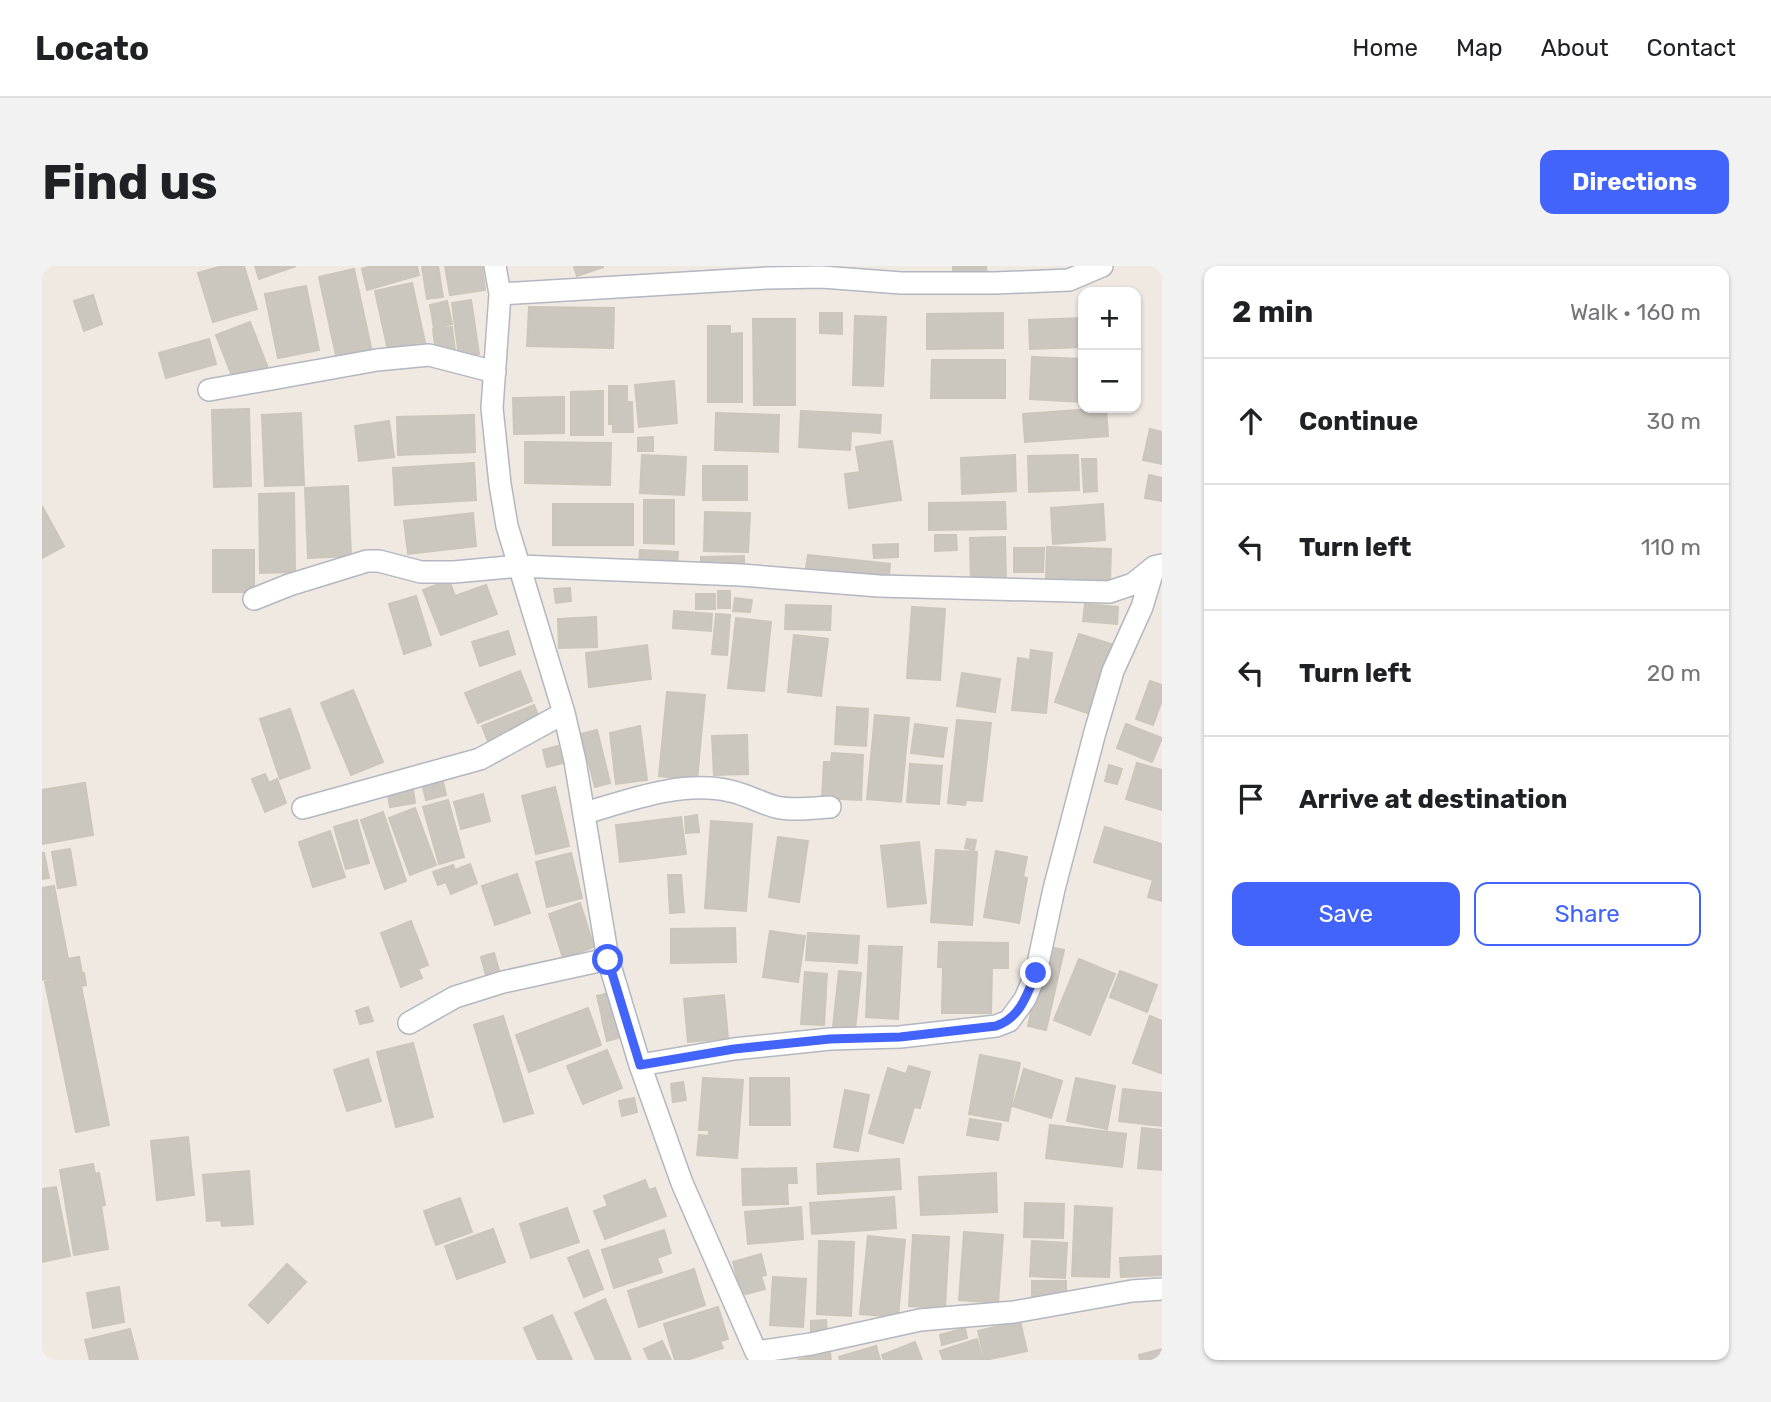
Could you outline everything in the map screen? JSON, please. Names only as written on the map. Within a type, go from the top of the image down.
[{"type":"street","points":[[495,266],[500,294],[492,408],[500,484],[507,526],[564,713],[585,813],[608,960],[640,1065],[682,1183],[759,1356],[920,1320],[1014,1312],[1132,1291],[1162,1289]]},
{"type":"street","points":[[500,294],[822,277],[901,283],[995,284],[1069,280],[1102,266]]},
{"type":"street","points":[[209,390],[377,360],[429,355],[495,372]]},
{"type":"street","points":[[254,599],[289,585],[367,561],[379,561],[421,572],[519,566],[741,575],[879,586],[1109,592],[1133,584],[1158,566]]},
{"type":"street","points":[[640,1065],[734,1049],[830,1039],[900,1037],[996,1026],[1009,1021],[1025,999],[1036,973],[1054,889],[1113,671],[1158,566]]},
{"type":"street","points":[[303,808],[480,759],[564,713]]},
{"type":"street","points":[[585,813],[645,796],[707,789],[729,790],[779,808],[830,807]]},
{"type":"street","points":[[409,1023],[467,993],[503,982],[608,960]]},
{"type":"building","points":[[222,266],[244,266],[257,309],[213,322],[198,273]]},
{"type":"building","points":[[255,266],[296,266],[259,279]]},
{"type":"building","points":[[371,266],[417,266],[419,275],[367,290],[362,269]]},
{"type":"building","points":[[422,266],[438,266],[443,297],[427,299]]},
{"type":"building","points":[[445,266],[482,266],[485,290],[450,295]]},
{"type":"building","points":[[574,266],[603,266],[603,267],[577,276]]},
{"type":"building","points":[[953,266],[986,266],[987,277],[953,278]]},
{"type":"building","points":[[354,269],[372,352],[337,360],[319,277]]},
{"type":"building","points":[[412,283],[426,347],[389,355],[375,291]]},
{"type":"building","points":[[306,286],[319,350],[278,358],[265,294]]},
{"type":"building","points":[[93,295],[102,324],[84,331],[74,301]]},
{"type":"building","points":[[471,300],[479,354],[459,357],[452,303]]},
{"type":"building","points":[[447,301],[452,324],[434,328],[430,305]]},
{"type":"building","points":[[529,307],[614,308],[613,348],[527,346]]},
{"type":"building","points":[[820,313],[842,313],[842,334],[820,333]]},
{"type":"building","points":[[1003,313],[1003,348],[927,349],[927,314]]},
{"type":"building","points":[[855,316],[886,317],[883,386],[853,385]]},
{"type":"building","points":[[1078,318],[1078,347],[1030,349],[1029,320]]},
{"type":"building","points":[[753,319],[795,319],[795,405],[754,405]]},
{"type":"building","points":[[250,322],[268,368],[234,381],[216,335]]},
{"type":"building","points":[[708,326],[730,326],[730,334],[742,333],[742,402],[708,402]]},
{"type":"building","points":[[452,327],[455,351],[436,353],[433,329]]},
{"type":"building","points":[[209,339],[216,364],[166,378],[159,353]]},
{"type":"building","points":[[1032,357],[1078,359],[1078,402],[1030,399]]},
{"type":"building","points":[[932,360],[1005,360],[1005,398],[931,398]]},
{"type":"building","points":[[674,381],[677,423],[639,427],[635,385]]},
{"type":"building","points":[[609,386],[627,386],[627,402],[632,402],[633,432],[613,432],[613,424],[609,424]]},
{"type":"building","points":[[603,391],[603,435],[571,435],[571,392]]},
{"type":"building","points":[[564,397],[564,433],[514,434],[513,398]]},
{"type":"building","points":[[249,409],[251,486],[214,487],[212,410]]},
{"type":"building","points":[[1078,410],[1078,413],[1106,413],[1108,436],[1025,442],[1023,414]]},
{"type":"building","points":[[801,411],[881,415],[880,433],[851,431],[850,450],[799,447]]},
{"type":"building","points":[[301,413],[304,485],[265,486],[262,415]]},
{"type":"building","points":[[716,413],[779,415],[778,452],[715,450]]},
{"type":"building","points":[[474,415],[475,452],[398,455],[397,417]]},
{"type":"building","points":[[389,421],[394,457],[359,461],[355,426]]},
{"type":"building","points":[[1150,429],[1162,432],[1162,464],[1143,460]]},
{"type":"building","points":[[653,437],[653,451],[638,451],[638,438]]},
{"type":"building","points":[[892,441],[901,500],[849,508],[845,474],[860,472],[856,447]]},
{"type":"building","points":[[525,442],[611,443],[610,485],[525,483]]},
{"type":"building","points":[[642,455],[686,457],[684,495],[640,493]]},
{"type":"building","points":[[1015,455],[1016,491],[962,494],[961,458]]},
{"type":"building","points":[[1078,455],[1079,490],[1029,492],[1028,456]]},
{"type":"building","points":[[1082,459],[1096,459],[1097,491],[1084,492]]},
{"type":"building","points":[[474,463],[476,500],[395,505],[393,468]]},
{"type":"building","points":[[703,466],[747,466],[747,500],[703,500]]},
{"type":"building","points":[[1149,475],[1162,478],[1162,501],[1145,498]]},
{"type":"building","points":[[348,486],[351,556],[308,558],[305,488]]},
{"type":"building","points":[[294,493],[295,572],[260,573],[259,494]]},
{"type":"building","points":[[644,500],[674,500],[674,544],[644,543]]},
{"type":"building","points":[[1005,502],[1006,529],[929,530],[929,503]]},
{"type":"building","points":[[553,504],[633,504],[633,545],[553,545]]},
{"type":"building","points":[[1103,504],[1105,540],[1053,544],[1051,508]]},
{"type":"building","points":[[42,506],[64,546],[42,558]]},
{"type":"building","points":[[705,512],[750,513],[748,552],[704,551]]},
{"type":"building","points":[[473,513],[476,546],[408,554],[404,521]]},
{"type":"building","points":[[935,535],[956,535],[957,550],[935,551]]},
{"type":"building","points":[[1005,537],[1006,582],[971,584],[970,538]]},
{"type":"building","points":[[898,544],[898,557],[874,558],[873,545]]},
{"type":"building","points":[[1047,547],[1111,549],[1110,580],[1046,579]]},
{"type":"building","points":[[1014,548],[1044,548],[1043,572],[1014,572]]},
{"type":"building","points":[[213,550],[254,550],[254,592],[213,592]]},
{"type":"building","points":[[640,550],[678,552],[677,567],[639,564]]},
{"type":"building","points":[[808,555],[890,564],[888,583],[805,574]]},
{"type":"building","points":[[744,556],[744,569],[701,570],[701,557]]},
{"type":"building","points":[[449,580],[455,596],[486,585],[497,614],[441,635],[423,590]]},
{"type":"building","points":[[570,588],[571,601],[556,603],[554,589]]},
{"type":"building","points":[[718,591],[730,591],[730,608],[718,608]]},
{"type":"building","points":[[696,594],[715,594],[715,609],[696,609]]},
{"type":"building","points":[[416,596],[431,645],[404,654],[389,604]]},
{"type":"building","points":[[735,598],[752,600],[750,612],[733,611]]},
{"type":"building","points":[[1085,604],[1118,607],[1117,624],[1083,621]]},
{"type":"building","points":[[786,605],[831,606],[830,630],[785,629]]},
{"type":"building","points":[[912,607],[945,609],[940,680],[907,678]]},
{"type":"building","points":[[674,611],[712,614],[711,631],[673,628]]},
{"type":"building","points":[[716,614],[730,615],[727,655],[712,654]]},
{"type":"building","points":[[596,617],[597,647],[559,648],[558,619]]},
{"type":"building","points":[[736,618],[771,622],[764,691],[728,688]]},
{"type":"building","points":[[508,631],[515,654],[480,666],[472,642]]},
{"type":"building","points":[[1079,634],[1114,645],[1090,714],[1055,702]]},
{"type":"building","points":[[794,635],[828,639],[821,696],[788,692]]},
{"type":"building","points":[[647,645],[651,679],[589,687],[586,653]]},
{"type":"building","points":[[1031,650],[1052,653],[1046,713],[1012,710],[1018,658],[1030,660]]},
{"type":"building","points":[[520,671],[532,701],[478,723],[465,693]]},
{"type":"building","points":[[962,673],[1000,679],[995,712],[957,706]]},
{"type":"building","points":[[1150,681],[1162,685],[1162,700],[1153,725],[1136,719]]},
{"type":"building","points":[[353,690],[383,762],[351,775],[321,703]]},
{"type":"building","points":[[667,692],[705,695],[697,780],[659,776]]},
{"type":"building","points":[[534,705],[541,723],[489,744],[482,726]]},
{"type":"building","points":[[837,707],[868,709],[866,746],[835,744]]},
{"type":"building","points":[[290,709],[310,768],[280,779],[260,719]]},
{"type":"building","points":[[875,715],[909,718],[901,802],[867,799]]},
{"type":"building","points":[[957,720],[991,723],[982,801],[966,800],[965,805],[948,803]]},
{"type":"building","points":[[915,724],[947,728],[943,757],[911,753]]},
{"type":"building","points":[[1126,724],[1162,738],[1152,762],[1117,748]]},
{"type":"building","points":[[640,726],[647,780],[616,784],[610,733]]},
{"type":"building","points":[[597,730],[610,783],[595,787],[581,734]]},
{"type":"building","points":[[747,735],[748,774],[714,775],[712,736]]},
{"type":"building","points":[[558,746],[563,763],[547,767],[543,750]]},
{"type":"building","points":[[832,753],[863,755],[861,800],[822,798],[824,762],[831,762]]},
{"type":"building","points":[[1137,763],[1162,770],[1162,810],[1126,799]]},
{"type":"building","points":[[910,764],[942,766],[939,804],[907,802]]},
{"type":"building","points":[[1109,765],[1122,769],[1117,784],[1105,781]]},
{"type":"building","points":[[265,774],[269,783],[277,779],[286,803],[265,812],[252,779]]},
{"type":"building","points":[[442,778],[446,795],[426,800],[422,783]]},
{"type":"building","points":[[85,783],[93,835],[42,844],[42,790]]},
{"type":"building","points":[[412,783],[415,803],[390,807],[387,787]]},
{"type":"building","points":[[555,787],[569,846],[536,854],[522,796]]},
{"type":"building","points":[[483,794],[490,821],[461,829],[454,802]]},
{"type":"building","points":[[448,800],[464,857],[439,864],[423,807]]},
{"type":"building","points":[[415,808],[436,865],[410,875],[389,818]]},
{"type":"building","points":[[383,812],[406,881],[385,889],[361,820]]},
{"type":"building","points":[[697,815],[699,832],[686,833],[685,817]]},
{"type":"building","points":[[681,817],[686,854],[620,862],[616,825]]},
{"type":"building","points":[[357,820],[369,863],[346,869],[334,827]]},
{"type":"building","points":[[711,821],[752,824],[746,911],[705,908]]},
{"type":"building","points":[[1105,827],[1162,844],[1162,901],[1148,897],[1153,880],[1094,862]]},
{"type":"building","points":[[330,831],[345,877],[313,887],[299,842]]},
{"type":"building","points":[[778,837],[808,841],[799,902],[769,897]]},
{"type":"building","points":[[967,839],[976,840],[974,850],[965,848]]},
{"type":"building","points":[[919,842],[926,903],[888,907],[881,846]]},
{"type":"building","points":[[70,849],[76,885],[58,888],[52,852]]},
{"type":"building","points":[[936,850],[977,852],[972,925],[931,922]]},
{"type":"building","points":[[996,851],[1027,857],[1023,877],[1027,878],[1019,923],[984,917]]},
{"type":"building","points":[[42,853],[49,878],[42,879]]},
{"type":"building","points":[[571,853],[582,898],[547,907],[536,862]]},
{"type":"building","points":[[470,864],[477,883],[451,894],[446,882],[438,885],[433,872],[453,865],[455,870]]},
{"type":"building","points":[[517,874],[530,913],[495,925],[482,886]]},
{"type":"building","points":[[668,875],[681,875],[684,912],[670,913]]},
{"type":"building","points":[[54,886],[68,959],[79,957],[82,973],[42,980],[42,888]]},
{"type":"building","points":[[580,903],[594,947],[563,958],[549,914]]},
{"type":"building","points":[[411,921],[428,965],[418,969],[422,978],[401,987],[381,933]]},
{"type":"building","points":[[735,928],[736,962],[671,963],[671,929]]},
{"type":"building","points":[[770,931],[805,936],[798,982],[763,977]]},
{"type":"building","points":[[808,933],[859,936],[857,963],[806,960]]},
{"type":"building","points":[[939,942],[1008,943],[1008,968],[992,968],[991,1013],[942,1013],[943,967],[938,967]]},
{"type":"building","points":[[869,946],[902,947],[898,1019],[866,1017]]},
{"type":"building","points":[[1045,946],[1064,950],[1046,1030],[1028,1026]]},
{"type":"building","points":[[494,953],[500,974],[487,979],[481,957]]},
{"type":"building","points":[[1079,959],[1115,974],[1090,1035],[1054,1020]]},
{"type":"building","points":[[839,971],[861,973],[855,1030],[833,1027]]},
{"type":"building","points":[[1120,971],[1157,985],[1147,1012],[1110,997]]},
{"type":"building","points":[[805,972],[827,974],[824,1025],[801,1024]]},
{"type":"building","points":[[84,973],[86,985],[81,986],[109,1125],[76,1132],[45,982]]},
{"type":"building","points":[[613,992],[618,1013],[602,1017],[597,996]]},
{"type":"building","points":[[724,995],[728,1038],[688,1042],[684,999]]},
{"type":"building","points":[[368,1007],[373,1021],[360,1024],[356,1011]]},
{"type":"building","points":[[588,1008],[601,1045],[529,1072],[516,1035]]},
{"type":"building","points":[[620,1014],[625,1036],[607,1041],[602,1019]]},
{"type":"building","points":[[503,1016],[533,1113],[504,1122],[474,1025]]},
{"type":"building","points":[[1150,1016],[1162,1021],[1161,1073],[1133,1063]]},
{"type":"building","points":[[413,1043],[433,1117],[396,1127],[377,1052]]},
{"type":"building","points":[[607,1050],[622,1088],[583,1104],[567,1066]]},
{"type":"building","points":[[980,1055],[1020,1063],[1008,1121],[969,1114]]},
{"type":"building","points":[[368,1059],[381,1101],[347,1111],[334,1070]]},
{"type":"building","points":[[909,1066],[930,1072],[920,1108],[914,1107],[903,1143],[869,1133],[888,1068],[906,1074]]},
{"type":"building","points":[[1024,1069],[1062,1081],[1051,1118],[1013,1106]]},
{"type":"building","points":[[703,1078],[743,1080],[737,1158],[697,1155],[699,1135],[709,1136],[709,1130],[699,1130]]},
{"type":"building","points":[[750,1078],[789,1078],[790,1125],[750,1125]]},
{"type":"building","points":[[1076,1078],[1115,1086],[1107,1129],[1067,1121]]},
{"type":"building","points":[[683,1082],[686,1100],[673,1102],[671,1084]]},
{"type":"building","points":[[1123,1089],[1162,1093],[1162,1126],[1119,1121]]},
{"type":"building","points":[[845,1090],[869,1095],[858,1151],[834,1147]]},
{"type":"building","points":[[634,1098],[637,1112],[622,1116],[619,1101]]},
{"type":"building","points":[[970,1119],[1001,1124],[998,1140],[967,1135]]},
{"type":"building","points":[[1050,1125],[1126,1134],[1122,1167],[1046,1158]]},
{"type":"building","points":[[1142,1128],[1162,1130],[1162,1170],[1138,1168]]},
{"type":"building","points":[[188,1137],[194,1195],[157,1200],[151,1141]]},
{"type":"building","points":[[899,1159],[901,1189],[818,1194],[817,1164]]},
{"type":"building","points":[[93,1164],[95,1174],[99,1173],[105,1205],[101,1206],[108,1249],[74,1255],[60,1170]]},
{"type":"building","points":[[796,1168],[797,1183],[787,1183],[788,1204],[743,1205],[742,1169]]},
{"type":"building","points":[[249,1171],[253,1224],[222,1226],[221,1220],[207,1221],[203,1175]]},
{"type":"building","points":[[996,1173],[997,1212],[921,1215],[919,1177]]},
{"type":"building","points":[[645,1180],[649,1190],[655,1188],[666,1216],[605,1239],[594,1211],[608,1206],[604,1196]]},
{"type":"building","points":[[56,1187],[70,1256],[42,1262],[42,1189]]},
{"type":"building","points":[[894,1197],[896,1228],[812,1234],[810,1203]]},
{"type":"building","points":[[460,1198],[472,1232],[436,1245],[424,1211]]},
{"type":"building","points":[[1025,1203],[1064,1204],[1063,1238],[1024,1237]]},
{"type":"building","points":[[1075,1206],[1112,1208],[1109,1277],[1072,1276]]},
{"type":"building","points":[[801,1207],[803,1239],[748,1244],[745,1212]]},
{"type":"building","points":[[567,1208],[579,1242],[531,1258],[520,1224]]},
{"type":"building","points":[[493,1229],[505,1262],[457,1279],[445,1246]]},
{"type":"building","points":[[664,1230],[671,1253],[657,1258],[662,1272],[614,1288],[602,1250]]},
{"type":"building","points":[[964,1232],[1003,1235],[998,1303],[959,1300]]},
{"type":"building","points":[[913,1235],[949,1237],[945,1308],[909,1306]]},
{"type":"building","points":[[868,1236],[905,1240],[898,1317],[860,1314]]},
{"type":"building","points":[[819,1241],[854,1242],[851,1316],[817,1314]]},
{"type":"building","points":[[1032,1241],[1067,1243],[1065,1278],[1030,1276]]},
{"type":"building","points":[[588,1250],[603,1289],[584,1297],[568,1258]]},
{"type":"building","points":[[761,1254],[766,1275],[761,1276],[765,1289],[742,1295],[733,1262]]},
{"type":"building","points":[[1162,1256],[1162,1275],[1121,1277],[1120,1258]]},
{"type":"building","points":[[287,1264],[306,1282],[268,1323],[249,1305]]},
{"type":"building","points":[[694,1269],[705,1305],[639,1327],[628,1291]]},
{"type":"building","points":[[773,1277],[806,1279],[803,1327],[770,1325]]},
{"type":"building","points":[[1032,1281],[1066,1281],[1066,1298],[1032,1298]]},
{"type":"building","points":[[119,1287],[124,1322],[93,1328],[87,1293]]},
{"type":"building","points":[[605,1299],[631,1360],[596,1360],[575,1313]]},
{"type":"building","points":[[718,1307],[728,1339],[720,1341],[723,1348],[687,1360],[675,1360],[664,1324]]},
{"type":"building","points":[[552,1315],[572,1360],[538,1360],[524,1328]]},
{"type":"building","points":[[826,1320],[827,1332],[811,1333],[811,1321]]},
{"type":"building","points":[[1020,1321],[1027,1351],[985,1360],[978,1331]]},
{"type":"building","points":[[965,1328],[967,1338],[942,1345],[940,1335]]},
{"type":"building","points":[[130,1329],[138,1360],[90,1360],[85,1340]]},
{"type":"building","points":[[977,1339],[983,1360],[943,1360],[940,1351]]},
{"type":"building","points":[[662,1341],[671,1360],[649,1360],[644,1349]]},
{"type":"building","points":[[915,1342],[922,1360],[884,1360],[882,1355]]},
{"type":"building","points":[[876,1346],[880,1360],[840,1360],[839,1357]]},
{"type":"building","points":[[1162,1349],[1162,1360],[1140,1360],[1139,1355]]},
{"type":"building","points":[[830,1353],[831,1360],[797,1360]]},
{"type":"route","points":[[608,960],[640,1065],[734,1049],[830,1039],[900,1037],[996,1026],[1009,1021],[1025,999],[1036,973]]}]
